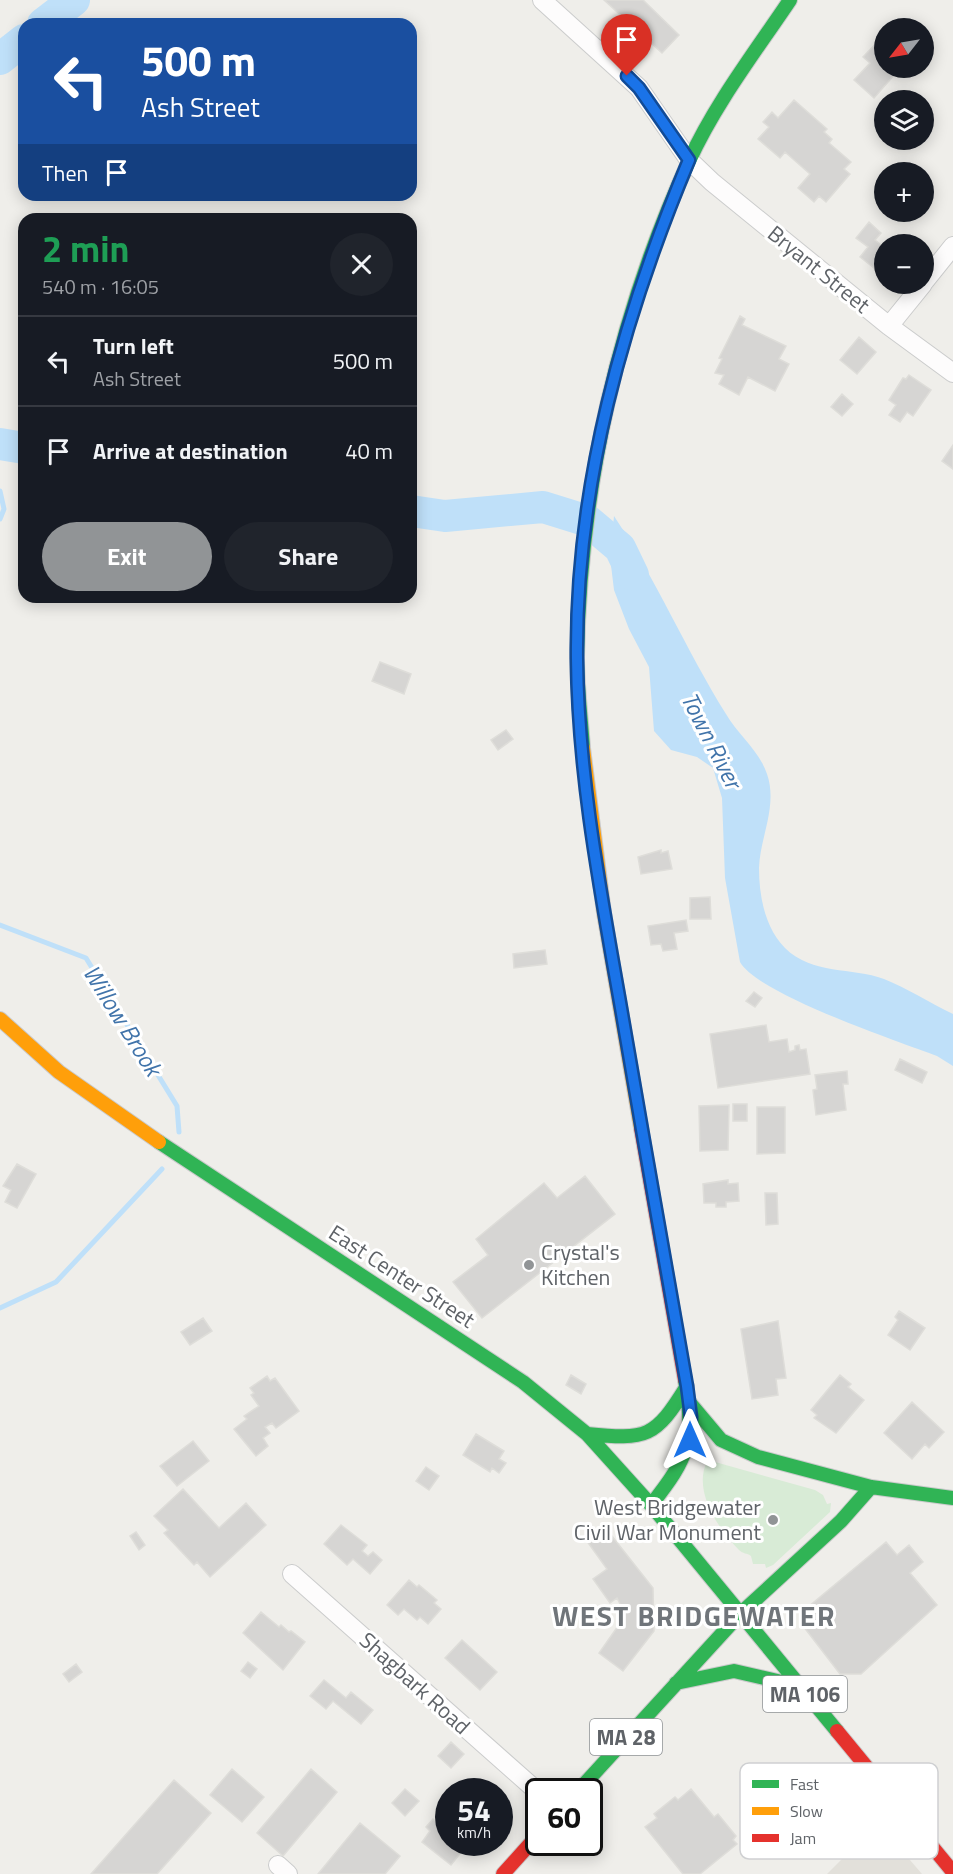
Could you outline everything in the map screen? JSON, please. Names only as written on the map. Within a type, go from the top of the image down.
[{"type":"main road","points":[[651,1505],[680,1468],[692,1432],[687,1386],[604,913],[585,769],[577,660],[581,564],[609,391],[637,294],[689,160],[735,80],[790,0]]},
{"type":"main road","name":"East Center Street","points":[[0,1019],[84,1091],[503,1367],[587,1434],[651,1505],[740,1614]]},
{"type":"main road","points":[[587,1434],[625,1438],[648,1434],[669,1416],[687,1386]]},
{"type":"main road","points":[[689,1402],[717,1437],[758,1457],[871,1487],[953,1498]]},
{"type":"main road","points":[[740,1614],[841,1521],[871,1487]]},
{"type":"main road","name":"MA 28","points":[[590,1778],[740,1614]]},
{"type":"main road","name":"MA 106","points":[[740,1614],[863,1763]]},
{"type":"main road","points":[[675,1684],[717,1672],[734,1671],[799,1686]]},
{"type":"main road","points":[[503,1874],[525,1849]]},
{"type":"main road","name":"MA 106","points":[[938,1854],[953,1872]]},
{"type":"street","name":"Bryant Street","points":[[542,0],[639,88],[689,160],[889,326],[953,373]]},
{"type":"street","points":[[934,270],[953,246]]},
{"type":"street","points":[[889,326],[915,294]]},
{"type":"street","name":"Shagbark Road","points":[[292,1574],[525,1780]]},
{"type":"shaded area","points":[[842,1859],[909,1859],[922,1874],[827,1874]]},
{"type":"green space","points":[[708,1460],[815,1490],[823,1495],[827,1504],[831,1503],[830,1512],[773,1565],[766,1568],[765,1564],[753,1564],[751,1556],[739,1550],[723,1532],[710,1508],[703,1483]]},
{"type":"water","points":[[614,516],[644,565],[711,690],[731,722],[759,757],[767,774],[771,798],[760,856],[759,879],[764,911],[772,931],[785,948],[807,963],[884,979],[953,1014],[953,1066],[937,1056],[800,1002],[752,975],[740,962],[725,878],[722,798],[713,768],[697,757],[671,750],[654,731],[649,667],[629,629],[614,590],[610,557]]},
{"type":"building","points":[[604,0],[643,0],[679,35],[662,53]]},
{"type":"building","points":[[874,46],[874,78],[892,78],[881,90],[874,90],[874,98],[854,80],[870,63],[863,57]]},
{"type":"building","points":[[794,100],[827,129],[824,132],[832,139],[829,143],[851,162],[844,169],[850,174],[826,202],[819,196],[814,202],[798,188],[810,174],[785,152],[780,158],[758,139],[769,127],[763,122],[772,112],[778,118]]},
{"type":"building","points":[[869,222],[881,233],[874,234],[874,268],[860,257],[868,247],[856,238]]},
{"type":"building","points":[[740,316],[745,319],[742,325],[786,346],[779,359],[789,364],[775,391],[748,377],[739,395],[719,384],[724,375],[715,373],[722,359],[719,358]]},
{"type":"building","points":[[859,337],[876,352],[857,374],[840,360]]},
{"type":"building","points":[[909,375],[931,390],[913,416],[907,412],[900,422],[889,415],[896,405],[889,400],[903,378],[906,379]]},
{"type":"building","points":[[842,394],[853,404],[842,416],[831,407]]},
{"type":"building","points":[[953,445],[953,469],[942,461]]},
{"type":"building","points":[[380,662],[411,674],[404,694],[372,681]]},
{"type":"building","points":[[506,730],[513,739],[498,750],[491,740]]},
{"type":"building","points":[[661,850],[661,853],[668,851],[672,869],[641,874],[638,857]]},
{"type":"building","points":[[710,897],[711,919],[690,919],[690,898]]},
{"type":"building","points":[[686,920],[688,931],[674,933],[677,949],[663,951],[661,944],[651,945],[648,926]]},
{"type":"building","points":[[545,950],[547,964],[514,968],[513,954]]},
{"type":"building","points":[[754,992],[762,998],[755,1007],[746,1001]]},
{"type":"building","points":[[766,1025],[769,1042],[787,1039],[789,1052],[795,1050],[795,1046],[799,1045],[800,1050],[806,1049],[810,1074],[718,1088],[710,1034]]},
{"type":"building","points":[[900,1059],[927,1072],[922,1083],[895,1070]]},
{"type":"building","points":[[847,1071],[848,1084],[843,1084],[846,1110],[816,1115],[813,1090],[817,1089],[815,1075]]},
{"type":"building","points":[[733,1104],[747,1104],[747,1121],[733,1121]]},
{"type":"building","points":[[729,1105],[728,1150],[700,1151],[699,1106]]},
{"type":"building","points":[[757,1107],[785,1107],[785,1153],[757,1154]]},
{"type":"building","points":[[17,1164],[36,1174],[17,1208],[5,1202],[11,1190],[3,1186]]},
{"type":"building","points":[[585,1176],[615,1214],[482,1318],[453,1282],[488,1255],[476,1239],[544,1183],[557,1198]]},
{"type":"building","points":[[728,1180],[728,1184],[738,1183],[739,1201],[726,1202],[726,1207],[716,1207],[716,1203],[704,1203],[703,1184]]},
{"type":"building","points":[[765,1193],[777,1193],[778,1224],[766,1225]]},
{"type":"building","points":[[899,1311],[925,1328],[910,1350],[888,1335],[898,1320],[895,1317]]},
{"type":"building","points":[[203,1318],[212,1331],[190,1345],[181,1332]]},
{"type":"building","points":[[778,1321],[786,1378],[776,1379],[778,1395],[752,1399],[741,1329]]},
{"type":"building","points":[[571,1375],[586,1384],[581,1394],[566,1385]]},
{"type":"building","points":[[840,1375],[851,1384],[848,1387],[864,1400],[836,1433],[814,1418],[817,1415],[811,1410]]},
{"type":"building","points":[[267,1376],[270,1381],[275,1378],[299,1411],[276,1428],[272,1423],[265,1427],[270,1433],[263,1438],[268,1446],[256,1456],[234,1429],[247,1419],[244,1416],[259,1406],[251,1395],[254,1393],[250,1388]]},
{"type":"building","points":[[912,1402],[944,1432],[929,1448],[925,1444],[912,1459],[884,1433]]},
{"type":"building","points":[[476,1434],[504,1451],[499,1459],[506,1463],[499,1473],[492,1468],[490,1472],[463,1455]]},
{"type":"building","points":[[193,1441],[209,1461],[177,1486],[160,1466]]},
{"type":"building","points":[[426,1467],[439,1476],[429,1490],[416,1481]]},
{"type":"building","points":[[183,1489],[219,1528],[246,1503],[266,1525],[210,1577],[197,1562],[194,1565],[164,1533],[168,1530],[154,1516]]},
{"type":"building","points":[[341,1525],[367,1545],[362,1551],[368,1556],[373,1552],[382,1560],[370,1574],[353,1559],[347,1565],[324,1544]]},
{"type":"building","points":[[604,1526],[653,1588],[654,1631],[623,1671],[599,1653],[623,1619],[618,1619],[618,1608],[622,1608],[617,1598],[610,1603],[593,1579],[607,1569],[586,1540]]},
{"type":"building","points":[[136,1532],[145,1545],[139,1550],[130,1536]]},
{"type":"building","points":[[886,1542],[897,1555],[909,1545],[923,1562],[910,1573],[937,1605],[861,1674],[840,1674],[800,1622],[801,1613]]},
{"type":"building","points":[[409,1580],[437,1600],[434,1603],[441,1609],[428,1624],[420,1617],[417,1620],[404,1609],[398,1615],[387,1605]]},
{"type":"building","points":[[261,1612],[279,1627],[281,1625],[305,1642],[283,1670],[243,1633]]},
{"type":"building","points":[[462,1640],[497,1672],[480,1690],[445,1658]]},
{"type":"building","points":[[248,1662],[257,1669],[250,1678],[241,1671]]},
{"type":"building","points":[[76,1664],[82,1672],[69,1682],[63,1674]]},
{"type":"building","points":[[324,1680],[346,1698],[351,1692],[373,1710],[361,1724],[333,1701],[326,1709],[310,1696]]},
{"type":"building","points":[[451,1742],[464,1754],[451,1768],[438,1756]]},
{"type":"building","points":[[232,1769],[264,1797],[242,1822],[210,1795]]},
{"type":"building","points":[[311,1769],[337,1792],[283,1856],[257,1833]]},
{"type":"building","points":[[174,1780],[211,1813],[157,1874],[91,1874]]},
{"type":"building","points":[[405,1789],[419,1801],[405,1816],[392,1803]]},
{"type":"building","points":[[691,1789],[714,1817],[718,1814],[736,1836],[733,1840],[737,1844],[700,1874],[683,1874],[645,1827],[657,1818],[654,1814],[675,1797],[678,1800]]},
{"type":"building","points":[[433,1819],[435,1821],[435,1852],[422,1842],[430,1831],[426,1827]]},
{"type":"building","points":[[360,1823],[400,1856],[385,1874],[318,1874]]},
{"type":"building","points":[[440,1856],[458,1856],[451,1865]]},
{"type":"waterway","name":"Town River","points":[[51,18],[74,0]]},
{"type":"waterway","name":"Town River","points":[[0,59],[18,45]]},
{"type":"waterway","name":"Town River","points":[[0,444],[18,447]]},
{"type":"waterway","name":"Willow Brook","points":[[0,491],[4,509],[0,519]]},
{"type":"waterway","name":"Town River","points":[[417,512],[445,516],[543,507],[588,521],[620,548],[633,575]]},
{"type":"waterway","name":"Willow Brook","points":[[0,925],[86,958],[177,1106],[179,1132]]},
{"type":"waterway","name":"Willow Brook","points":[[0,1308],[56,1282],[162,1169]]},
{"type":"traffic: fast","points":[[583,748],[577,657],[586,530],[595,467],[623,341],[664,220],[699,140],[723,99],[790,0]]},
{"type":"traffic: fast","points":[[159,1142],[523,1382],[587,1434],[651,1505]]},
{"type":"traffic: fast","points":[[685,1380],[689,1419],[686,1447],[674,1474],[651,1505],[837,1731]]},
{"type":"traffic: fast","points":[[587,1434],[623,1436],[648,1432],[666,1416],[687,1386]]},
{"type":"traffic: fast","points":[[689,1402],[721,1440],[758,1457],[871,1487],[953,1498]]},
{"type":"traffic: fast","points":[[740,1614],[841,1521],[871,1487]]},
{"type":"traffic: fast","points":[[590,1778],[740,1614]]},
{"type":"traffic: fast","points":[[676,1683],[734,1671],[799,1686]]},
{"type":"traffic: slow","points":[[583,748],[604,913],[641,1128]]},
{"type":"traffic: slow","points":[[0,1019],[59,1072],[159,1142]]},
{"type":"traffic: jam","points":[[641,1128],[685,1380]]},
{"type":"traffic: jam","points":[[837,1731],[863,1763]]},
{"type":"traffic: jam","points":[[503,1874],[525,1849]]},
{"type":"traffic: jam","points":[[938,1854],[953,1872]]},
{"type":"place","name":"Crystal's Kitchen","points":[[529,1265]]},
{"type":"place","name":"West Bridgewater Civil War Monument","points":[[773,1520]]},
{"type":"district","name":"WEST BRIDGEWATER","points":[[694,1615]]},
{"type":"route","points":[[627,76],[639,88],[689,160],[664,218],[637,294],[609,391],[581,564],[577,660],[585,769],[604,913],[687,1386],[692,1432],[690,1440]]}]
